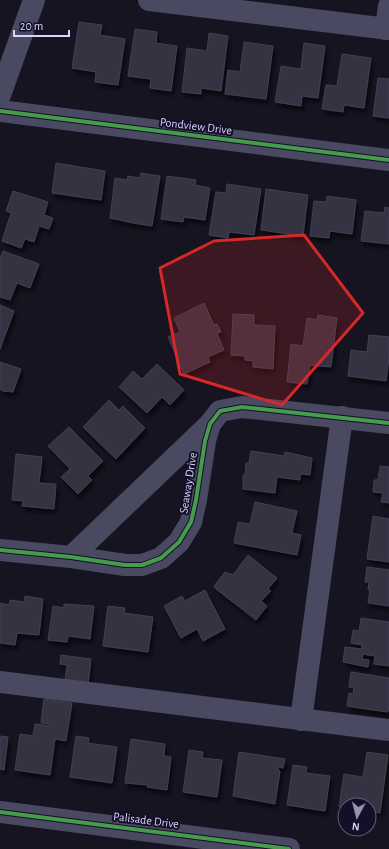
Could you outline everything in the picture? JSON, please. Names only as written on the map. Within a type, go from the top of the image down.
[{"type":"street","points":[[0,95],[34,0]]},
{"type":"street","points":[[149,0],[388,29],[389,6]]},
{"type":"street","name":"Pondview Drive","points":[[0,111],[389,160]]},
{"type":"street","name":"Seaway Drive","points":[[72,557],[210,424],[220,411],[242,407],[389,423]]},
{"type":"street","points":[[301,720],[342,417]]},
{"type":"street","name":"Seaway Drive","points":[[0,550],[72,557],[125,565],[142,565],[161,558],[179,542],[191,522],[205,441],[210,424]]},
{"type":"street","points":[[0,682],[389,730]]},
{"type":"street","name":"Palisade Drive","points":[[0,812],[289,849]]},
{"type":"highlighted area","points":[[304,235],[363,313],[282,405],[180,374],[160,268],[214,241]]},
{"type":"building","points":[[79,22],[102,25],[100,35],[125,39],[118,85],[95,82],[96,72],[72,68]]},
{"type":"building","points":[[135,29],[157,32],[156,43],[177,46],[171,91],[150,88],[151,79],[128,76]]},
{"type":"building","points":[[209,33],[228,36],[221,91],[201,88],[201,94],[182,92],[187,48],[207,51]]},
{"type":"building","points":[[244,42],[273,46],[266,99],[225,94],[228,70],[240,72]]},
{"type":"building","points":[[304,43],[325,46],[318,98],[302,96],[301,106],[275,102],[281,66],[301,69]]},
{"type":"building","points":[[342,54],[371,58],[364,108],[344,105],[343,112],[322,109],[326,85],[337,86]]},
{"type":"building","points":[[378,78],[389,79],[389,118],[373,116]]},
{"type":"building","points":[[56,163],[105,171],[101,200],[52,193]]},
{"type":"building","points":[[141,173],[160,176],[152,226],[110,218],[115,178],[127,180],[128,176],[140,178]]},
{"type":"building","points":[[167,176],[196,180],[195,185],[210,188],[205,220],[184,217],[183,222],[161,219]]},
{"type":"building","points":[[227,184],[261,189],[254,235],[229,232],[228,238],[209,235],[216,192],[226,193]]},
{"type":"building","points":[[266,189],[308,195],[303,236],[261,230]]},
{"type":"building","points":[[13,191],[48,202],[44,215],[53,218],[49,229],[39,226],[34,242],[25,239],[21,248],[2,241],[11,213],[6,211]]},
{"type":"building","points":[[327,196],[356,200],[352,234],[330,231],[329,238],[310,236],[314,201],[326,202]]},
{"type":"building","points":[[385,207],[389,208],[389,244],[361,241],[365,211],[384,213]]},
{"type":"building","points":[[3,251],[39,264],[30,288],[17,283],[10,300],[0,297],[0,258]]},
{"type":"building","points":[[204,303],[214,325],[217,324],[221,332],[217,333],[224,350],[208,357],[210,362],[184,374],[168,337],[180,332],[174,318]]},
{"type":"building","points":[[0,305],[14,311],[0,349]]},
{"type":"building","points":[[233,314],[254,315],[254,325],[275,326],[273,369],[253,367],[253,361],[245,360],[245,356],[231,355]]},
{"type":"building","points":[[318,315],[337,318],[331,367],[310,365],[307,384],[287,382],[291,344],[303,346],[307,318],[317,320]]},
{"type":"building","points":[[369,335],[389,337],[389,357],[386,381],[348,376],[351,350],[367,352]]},
{"type":"building","points":[[0,362],[21,369],[13,392],[3,391],[0,389]]},
{"type":"building","points":[[157,364],[184,390],[170,405],[162,397],[147,413],[119,387],[133,371],[142,379]]},
{"type":"building","points":[[109,400],[119,410],[123,406],[145,428],[116,459],[83,427]]},
{"type":"building","points":[[69,427],[103,461],[88,476],[92,480],[78,494],[61,477],[70,469],[48,446]]},
{"type":"building","points":[[251,451],[284,456],[285,452],[312,458],[310,475],[300,474],[300,480],[277,477],[275,493],[243,489],[243,475],[245,475],[246,463],[249,463]]},
{"type":"building","points":[[16,454],[42,457],[39,483],[56,484],[54,509],[22,506],[23,501],[12,500]]},
{"type":"building","points":[[380,466],[389,467],[389,503],[381,502],[383,493],[373,492],[374,480],[378,480]]},
{"type":"building","points":[[255,502],[297,511],[292,533],[301,535],[297,555],[234,543],[238,522],[250,524]]},
{"type":"building","points":[[373,516],[389,519],[389,562],[367,559]]},
{"type":"building","points":[[248,555],[277,578],[268,589],[271,591],[261,601],[267,606],[256,620],[214,586],[225,572],[233,575]]},
{"type":"building","points":[[367,567],[389,570],[389,606],[368,603],[370,590],[368,590],[369,582],[365,582]]},
{"type":"building","points":[[205,590],[225,629],[203,641],[197,629],[181,638],[164,606],[182,596],[185,601]]},
{"type":"building","points":[[25,596],[43,599],[39,635],[17,633],[15,645],[0,643],[0,603],[9,605],[10,600],[24,602]]},
{"type":"building","points":[[64,604],[94,606],[90,639],[68,636],[67,642],[48,640],[53,606],[64,608]]},
{"type":"building","points":[[108,606],[125,608],[124,613],[153,617],[148,652],[103,646]]},
{"type":"building","points":[[361,618],[389,622],[389,666],[374,664],[375,656],[363,654],[362,659],[369,660],[368,667],[343,662],[345,647],[362,649],[362,645],[351,643],[353,630],[359,631]]},
{"type":"building","points":[[61,655],[91,659],[88,685],[65,681],[67,665],[60,664]]},
{"type":"building","points":[[351,672],[389,678],[388,712],[347,706],[349,693],[353,694],[354,688],[349,687]]},
{"type":"building","points":[[44,699],[72,703],[66,741],[55,739],[50,775],[15,770],[20,734],[33,736],[35,724],[51,726],[51,724],[41,723]]},
{"type":"building","points":[[0,736],[8,737],[4,770],[0,769]]},
{"type":"building","points":[[76,736],[89,738],[88,743],[117,747],[112,783],[70,777]]},
{"type":"building","points":[[131,739],[165,744],[164,756],[171,757],[167,790],[147,787],[148,785],[125,783]]},
{"type":"building","points":[[189,750],[203,752],[202,758],[222,760],[217,797],[183,792]]},
{"type":"building","points":[[239,752],[285,759],[283,768],[278,767],[278,770],[280,771],[275,804],[233,796]]},
{"type":"building","points":[[367,752],[388,755],[380,813],[377,812],[377,797],[341,797],[344,774],[363,777]]},
{"type":"building","points":[[293,765],[307,767],[306,773],[330,776],[325,811],[287,805]]},
{"type":"cycle path","points":[[0,111],[389,160]]},
{"type":"cycle path","points":[[0,550],[71,557],[125,565],[142,565],[161,558],[179,542],[191,522],[205,441],[210,424],[220,411],[242,407],[389,423]]},
{"type":"cycle path","points":[[0,812],[289,849]]}]
